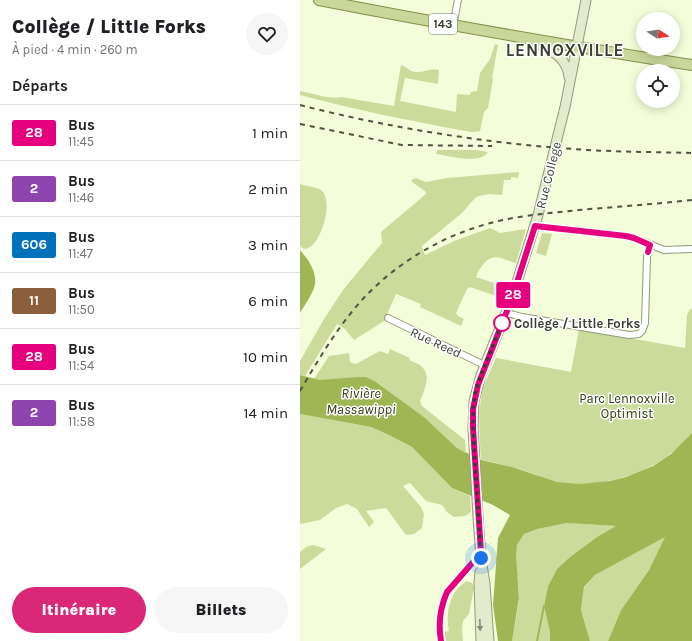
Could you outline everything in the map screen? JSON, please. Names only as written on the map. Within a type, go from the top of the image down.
[{"type":"main road","name":"143","points":[[319,0],[353,3],[453,26],[692,65]]},
{"type":"main road","name":"Rue College","points":[[489,641],[485,584],[481,558],[473,409],[484,365],[507,313],[535,226],[570,83],[586,0]]},
{"type":"main road","points":[[533,40],[562,59],[568,69],[570,83]]},
{"type":"main road","name":"Rue College","points":[[481,558],[479,583],[481,641]]},
{"type":"street","points":[[453,26],[458,0]]},
{"type":"street","points":[[535,226],[626,236],[664,250],[692,249]]},
{"type":"street","points":[[507,313],[522,317],[629,335],[639,334],[645,323],[647,257],[650,245]]},
{"type":"street","name":"Rue Reed","points":[[388,318],[484,365]]},
{"type":"green space","points":[[495,44],[498,45],[488,108],[484,112],[480,131],[472,132],[407,120],[300,95],[300,91],[327,97],[341,97],[394,106],[401,65],[414,72],[433,69],[439,70],[438,84],[405,78],[400,101],[456,112],[457,94],[470,95],[471,92],[477,91],[480,73],[490,59]]},
{"type":"green space","points":[[437,150],[476,150],[488,152],[484,156],[478,158],[464,159],[436,154]]},
{"type":"green space","points":[[519,172],[518,178],[511,177],[511,180],[504,180],[502,195],[489,194],[475,198],[462,213],[422,247],[425,255],[454,241],[490,228],[500,233],[526,229],[516,263],[494,257],[486,261],[476,276],[509,288],[505,299],[470,287],[467,289],[456,313],[464,319],[461,326],[420,307],[421,304],[396,294],[384,321],[354,340],[345,329],[337,324],[305,376],[300,375],[300,361],[324,319],[343,290],[382,243],[381,232],[426,194],[425,191],[411,180],[416,178],[426,182],[447,178]]},
{"type":"green space","points":[[300,184],[321,190],[325,195],[326,202],[325,220],[319,236],[310,247],[305,249],[300,246]]},
{"type":"green space","points":[[542,233],[552,234],[546,256],[536,253]]},
{"type":"green space","name":"Parc Lennoxville Optimist","points":[[690,309],[692,309],[692,433],[670,454],[645,469],[631,475],[586,484],[557,482],[514,468],[481,460],[479,422],[481,399],[485,383],[496,358],[571,372],[579,329],[685,348],[687,315]]},
{"type":"green space","points":[[390,349],[410,358],[409,360],[423,368],[427,380],[420,401],[422,406],[465,440],[466,452],[457,448],[424,417],[376,382],[314,379],[329,356],[349,353],[350,362],[356,364],[380,351],[388,354]]},
{"type":"green space","points":[[300,414],[371,427],[412,447],[452,488],[470,496],[471,512],[465,516],[454,517],[447,512],[442,505],[426,501],[410,483],[403,486],[421,507],[424,514],[422,528],[414,534],[406,535],[386,508],[366,511],[374,522],[369,527],[357,509],[347,504],[336,508],[320,520],[300,524]]},
{"type":"green space","points":[[567,523],[617,526],[597,537],[570,557],[557,569],[548,586],[544,606],[550,632],[550,641],[512,641],[519,598],[515,557],[519,542],[523,535],[531,531]]},
{"type":"green space","points":[[666,536],[649,570],[621,610],[608,641],[590,641],[581,610],[584,588],[595,575]]},
{"type":"green space","points":[[313,545],[326,549],[300,569],[300,552],[306,547]]},
{"type":"green space","points":[[467,581],[472,583],[474,587],[469,614],[463,621],[463,641],[446,641],[444,632],[449,631],[448,610],[450,603],[456,590]]},
{"type":"water","points":[[300,250],[306,257],[315,275],[315,284],[309,299],[300,313]]},
{"type":"water","name":"Rivière Massawippi","points":[[300,375],[320,380],[366,377],[376,382],[424,417],[457,448],[481,460],[512,467],[557,482],[579,484],[610,481],[626,477],[653,466],[671,454],[692,433],[692,641],[608,641],[621,610],[649,570],[665,537],[595,575],[584,587],[581,610],[590,641],[550,641],[550,632],[544,606],[548,586],[557,569],[570,557],[597,537],[616,526],[567,523],[537,529],[524,534],[517,545],[516,555],[519,598],[512,641],[498,641],[493,605],[498,538],[510,515],[493,505],[452,488],[412,447],[389,435],[371,427],[300,414]]},
{"type":"waterway","points":[[537,641],[544,606]]},
{"type":"railway","points":[[300,105],[335,114],[407,128],[515,144],[627,152],[692,153]]},
{"type":"railway","points":[[300,124],[402,145],[492,146]]},
{"type":"railway","points":[[300,391],[336,333],[361,301],[400,266],[414,256],[445,240],[489,223],[514,218],[578,210],[692,200]]},
{"type":"bus line","name":"28","points":[[441,641],[440,615],[447,592],[481,553],[473,428],[475,393],[484,365],[512,298],[535,226],[626,236],[650,245],[648,252]]},
{"type":"place","name":"Collège / Little Forks","points":[[502,323]]},
{"type":"district","name":"LENNOXVILLE","points":[[565,50]]},
{"type":"route","points":[[481,558],[473,409],[475,393],[481,375],[504,318],[502,323]]}]
